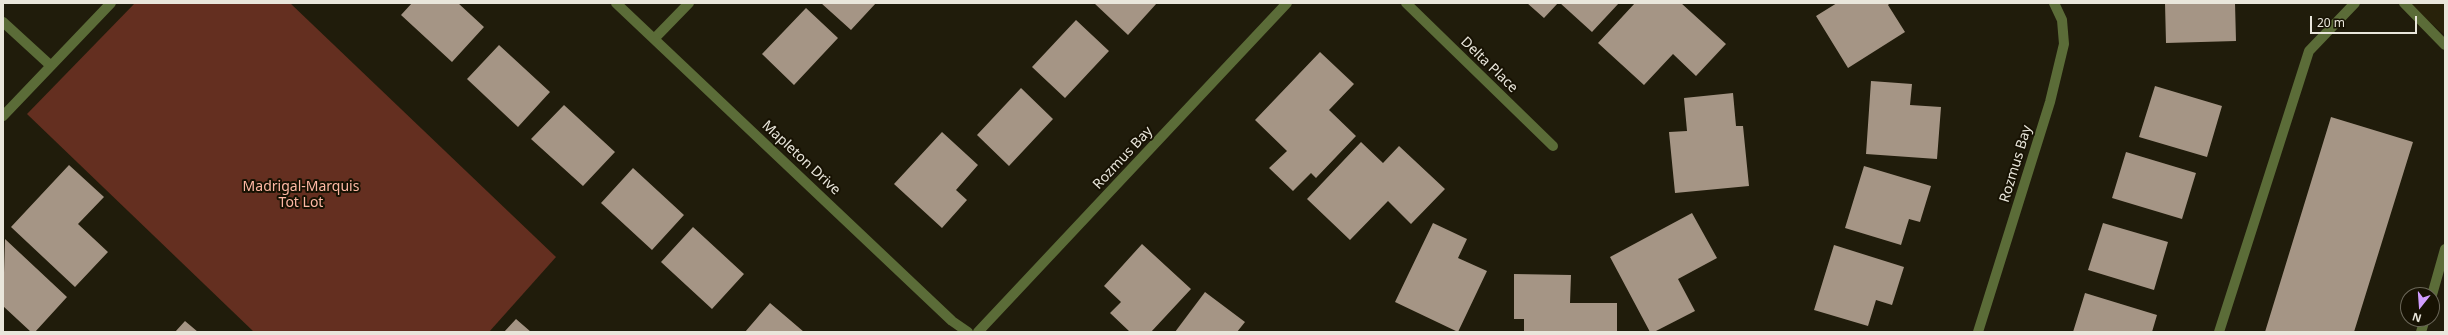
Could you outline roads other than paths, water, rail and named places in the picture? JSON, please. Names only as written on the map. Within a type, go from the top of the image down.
[{"type":"street","points":[[3,116],[50,65],[111,3]]},
{"type":"street","name":"Mapleton Drive","points":[[616,3],[952,321],[968,332]]},
{"type":"street","points":[[654,39],[688,3]]},
{"type":"street","name":"Rozmus Bay","points":[[978,332],[1288,3]]},
{"type":"street","name":"Delta Place","points":[[1406,3],[1553,146]]},
{"type":"street","name":"Rozmus Bay","points":[[1978,332],[2050,102],[2064,44],[2062,20],[2054,3]]},
{"type":"street","points":[[2219,332],[2309,51],[2355,3]]},
{"type":"street","points":[[2404,3],[2445,45]]},
{"type":"street","points":[[3,22],[50,65]]},
{"type":"street","points":[[2434,287],[2445,249]]},
{"type":"park label","name":"Madrigal-Marquis Tot Lot","points":[[301,196]]}]
